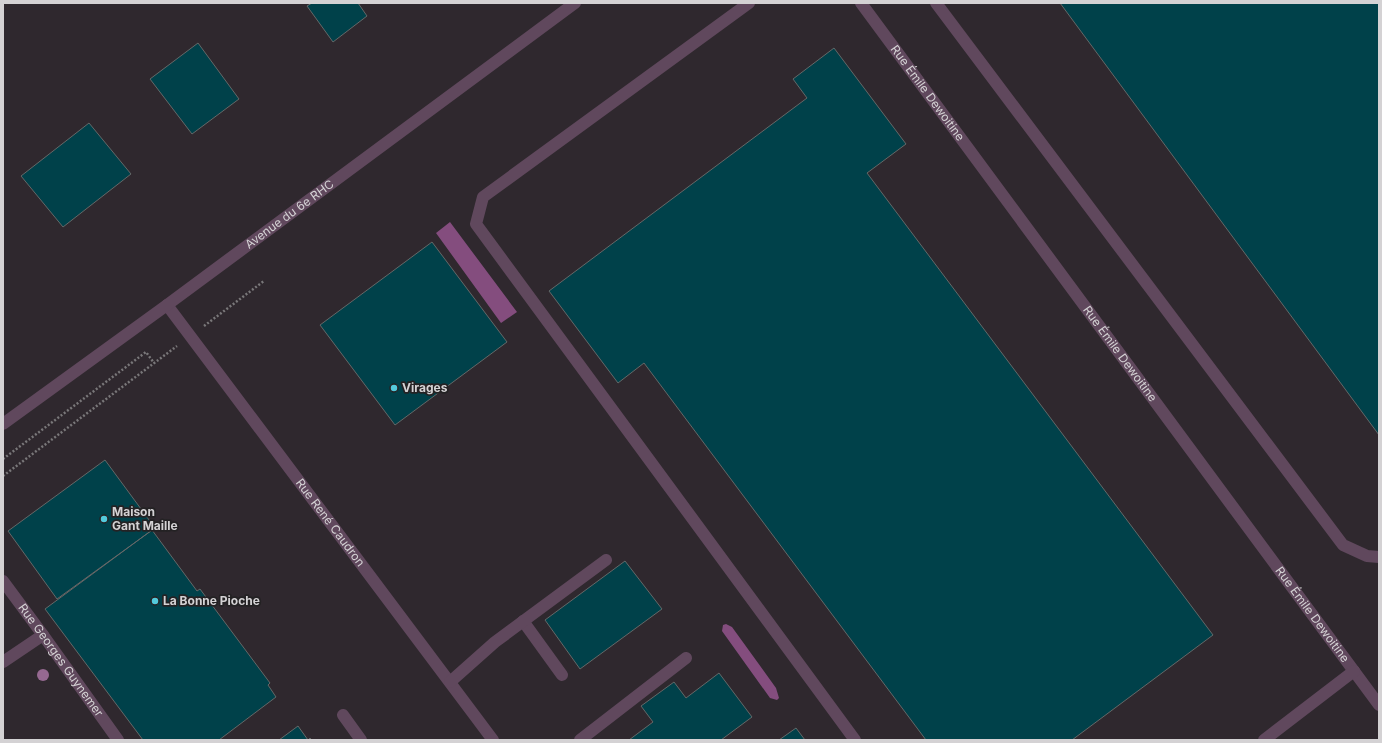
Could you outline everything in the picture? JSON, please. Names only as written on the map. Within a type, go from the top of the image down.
[{"type":"street","name":"Avenue du 6e RHC","points":[[3,424],[167,305],[575,3]]},
{"type":"street","points":[[749,3],[483,197],[476,224],[855,740]]},
{"type":"street","name":"Rue Émile Dewoitine","points":[[861,3],[1379,705]]},
{"type":"street","points":[[936,3],[1343,545],[1367,556],[1379,557]]},
{"type":"street","name":"Rue René Caudron","points":[[167,305],[493,740]]},
{"type":"street","points":[[450,682],[495,642],[606,560]]},
{"type":"street","name":"Rue Georges Guynemer","points":[[3,581],[118,740]]},
{"type":"street","points":[[523,621],[562,675]]},
{"type":"street","points":[[3,662],[43,635]]},
{"type":"street","points":[[580,740],[686,658]]},
{"type":"street","points":[[1264,740],[1354,671]]},
{"type":"street","points":[[343,715],[361,740]]},
{"type":"path","points":[[3,476],[264,281]]},
{"type":"path","points":[[3,459],[146,352],[154,363]]},
{"type":"shaded area","points":[[3,3],[1379,3],[1379,740],[3,740]]},
{"type":"shaded area","points":[[450,222],[517,312],[501,323],[436,233]]},
{"type":"shaded area","points":[[726,624],[732,627],[776,688],[779,698],[777,700],[770,698],[722,631],[723,625]]},
{"type":"building","points":[[312,3],[358,3],[367,16],[333,42],[307,6]]},
{"type":"building","points":[[1060,3],[1379,3],[1379,435]]},
{"type":"building","points":[[198,43],[239,99],[192,134],[150,79]]},
{"type":"building","points":[[834,48],[906,144],[867,173],[1213,635],[1072,740],[926,740],[644,363],[618,383],[549,291],[807,98],[793,79]]},
{"type":"building","points":[[89,123],[131,174],[63,227],[21,176]]},
{"type":"building","points":[[432,242],[507,342],[395,425],[320,325]]},
{"type":"building","points":[[105,460],[155,528],[57,599],[8,531]]},
{"type":"building","points":[[152,530],[197,591],[200,589],[270,683],[268,685],[276,697],[219,740],[143,740],[45,609]]},
{"type":"building","points":[[625,561],[662,609],[580,669],[545,620]]},
{"type":"building","points":[[719,673],[752,717],[721,740],[629,740],[653,722],[641,706],[674,682],[686,698]]},
{"type":"building","points":[[298,726],[308,740],[279,740]]},
{"type":"building","points":[[796,728],[805,740],[779,740]]},
{"type":"place","name":"Virages","points":[[394,388]]},
{"type":"place","name":"Maison Gant Maille","points":[[104,519]]},
{"type":"place","name":"La Bonne Pioche","points":[[155,601]]}]
